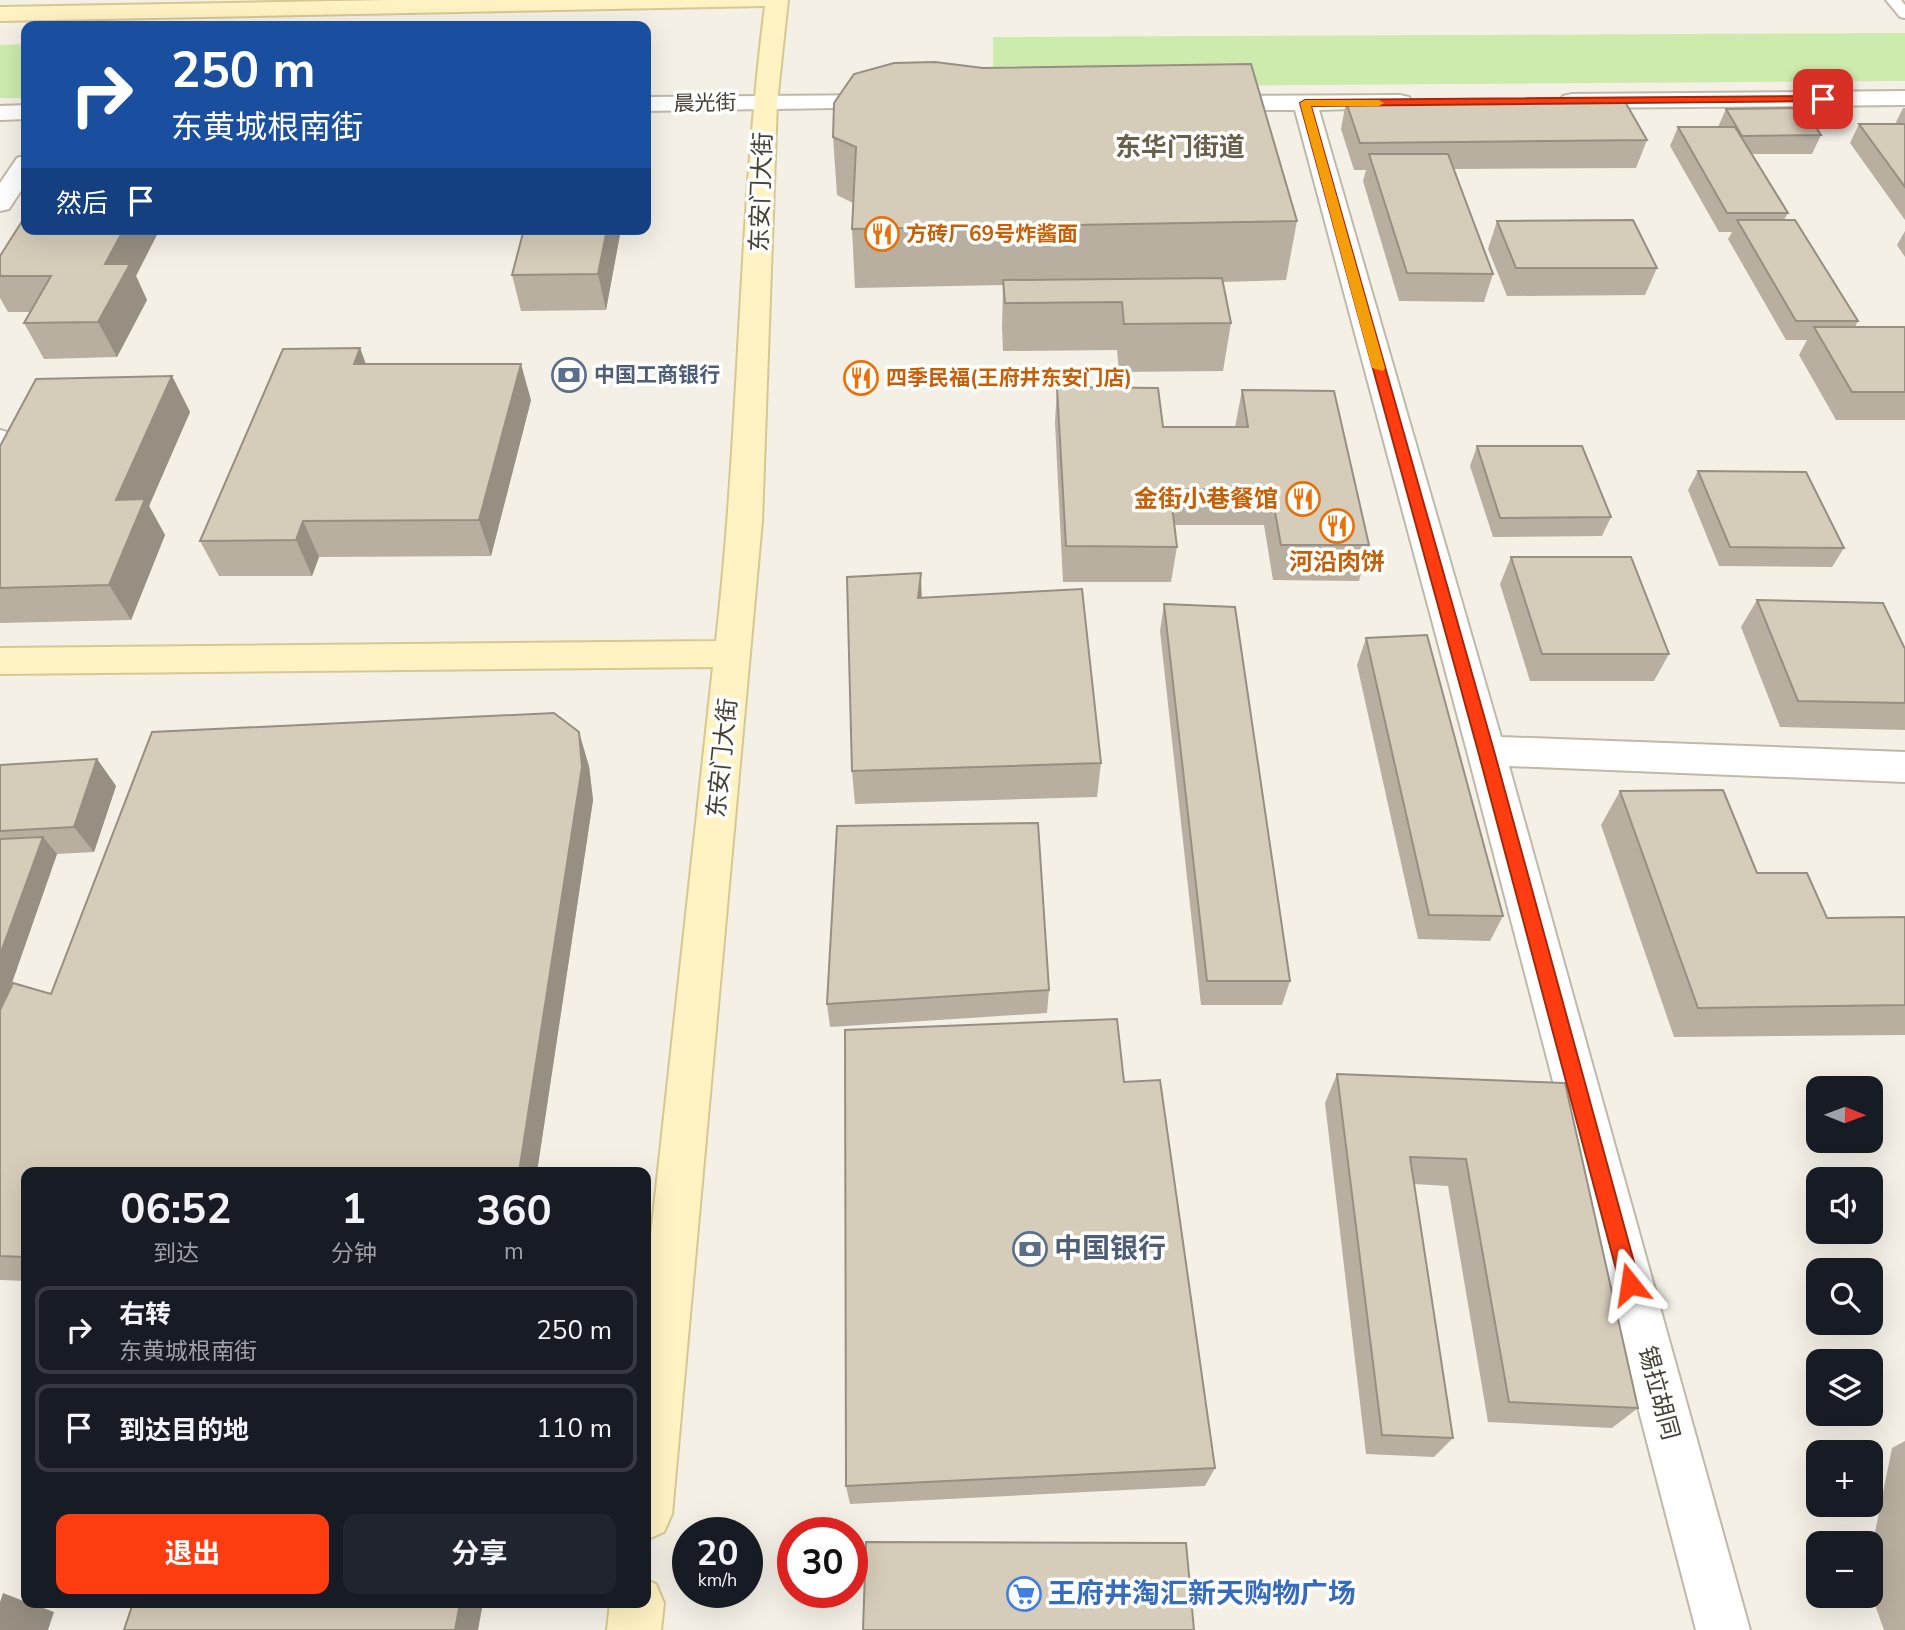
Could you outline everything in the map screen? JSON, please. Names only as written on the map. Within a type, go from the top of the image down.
[{"type":"main road","points":[[0,14],[762,0]]},
{"type":"main road","name":"东安门大街","points":[[651,1464],[749,478],[765,102],[777,0]]},
{"type":"main road","points":[[0,661],[732,653]]},
{"type":"main road","points":[[634,1630],[636,1608]]},
{"type":"street","points":[[1542,101],[1905,98]]},
{"type":"street","name":"晨光街","points":[[651,104],[903,102]]},
{"type":"street","points":[[1194,103],[1430,102]]},
{"type":"street","name":"锡拉胡同","points":[[1305,103],[1486,751],[1723,1630]]},
{"type":"street","points":[[0,113],[21,113]]},
{"type":"street","points":[[0,203],[21,171]]},
{"type":"street","points":[[1486,751],[1905,767]]},
{"type":"lane","points":[[1893,0],[1905,14]]},
{"type":"green space","points":[[1905,33],[1905,81],[993,87],[993,37]]},
{"type":"green space","points":[[21,44],[21,98],[0,98],[0,45]]},
{"type":"building","points":[[935,62],[983,68],[1251,64],[1297,221],[852,229],[856,147],[833,137],[834,103],[854,74],[894,63]]},
{"type":"building","points":[[1624,100],[1647,140],[1360,143],[1346,102]]},
{"type":"building","points":[[1803,108],[1821,135],[1742,136],[1726,109]]},
{"type":"building","points":[[1859,124],[1905,124],[1905,187]]},
{"type":"building","points":[[1678,127],[1735,127],[1788,213],[1727,213]]},
{"type":"building","points":[[1369,154],[1448,154],[1493,274],[1407,273]]},
{"type":"building","points":[[1633,220],[1657,268],[1516,268],[1497,221]]},
{"type":"building","points":[[1737,220],[1795,220],[1858,321],[1796,321]]},
{"type":"building","points":[[21,223],[21,235],[121,235],[105,264],[130,264],[98,322],[24,323],[51,276],[0,276],[0,256]]},
{"type":"building","points":[[522,235],[606,235],[598,274],[512,275]]},
{"type":"building","points":[[1222,278],[1231,323],[1124,324],[1122,302],[1005,303],[1003,280]]},
{"type":"building","points":[[1814,327],[1905,327],[1905,392],[1852,392]]},
{"type":"building","points":[[360,348],[354,364],[521,364],[479,520],[303,521],[296,540],[200,541],[283,349]]},
{"type":"building","points":[[172,376],[116,500],[145,499],[109,585],[0,588],[0,446],[36,379]]},
{"type":"building","points":[[1057,387],[1158,388],[1163,427],[1248,427],[1242,390],[1334,391],[1369,545],[1281,545],[1271,490],[1170,489],[1177,547],[1066,546]]},
{"type":"building","points":[[1477,446],[1582,446],[1611,517],[1500,518]]},
{"type":"building","points":[[1698,471],[1806,472],[1844,548],[1730,547]]},
{"type":"building","points":[[1511,557],[1631,557],[1669,654],[1542,654]]},
{"type":"building","points":[[921,573],[918,598],[1082,589],[1101,763],[852,771],[847,577]]},
{"type":"building","points":[[1757,600],[1883,603],[1905,649],[1905,703],[1798,701]]},
{"type":"building","points":[[1164,604],[1235,607],[1290,981],[1207,981]]},
{"type":"building","points":[[1427,635],[1503,916],[1429,915],[1366,638]]},
{"type":"building","points":[[554,713],[579,732],[582,767],[520,1167],[21,1167],[21,1257],[0,1256],[0,1010],[13,983],[51,994],[152,732]]},
{"type":"building","points":[[97,759],[74,827],[0,831],[0,765]]},
{"type":"building","points":[[1723,790],[1757,873],[1807,873],[1827,918],[1905,917],[1905,1005],[1698,1008],[1620,791]]},
{"type":"building","points":[[1038,823],[1049,990],[827,1004],[837,826]]},
{"type":"building","points":[[43,837],[0,955],[0,839]]},
{"type":"building","points":[[1117,1019],[1124,1082],[1160,1080],[1215,1468],[846,1486],[845,1030]]},
{"type":"building","points":[[1337,1074],[1565,1083],[1638,1408],[1509,1402],[1466,1159],[1410,1157],[1453,1438],[1382,1435]]},
{"type":"building","name":"王府井淘汇新天购物广场","points":[[868,1542],[1186,1543],[1194,1630],[863,1630],[864,1608],[868,1608]]},
{"type":"building","points":[[131,1608],[459,1608],[455,1630],[124,1630]]},
{"type":"slow traffic","points":[[1379,103],[1305,103],[1379,368]]},
{"type":"place","name":"方砖厂69号炸酱面","points":[[882,234]]},
{"type":"place","name":"中国工商银行","points":[[569,375]]},
{"type":"place","name":"四季民福(王府井东安门店)","points":[[861,378]]},
{"type":"place","name":"金街小巷餐馆","points":[[1303,499]]},
{"type":"place","name":"河沿肉饼","points":[[1337,526]]},
{"type":"place","name":"中国银行","points":[[1030,1249]]},
{"type":"place","name":"王府井淘汇新天购物广场","points":[[1024,1594]]},
{"type":"district","name":"东华门街道","points":[[1180,147]]},
{"type":"route","points":[[1630,1284],[1486,751],[1305,103],[1823,99]]}]
